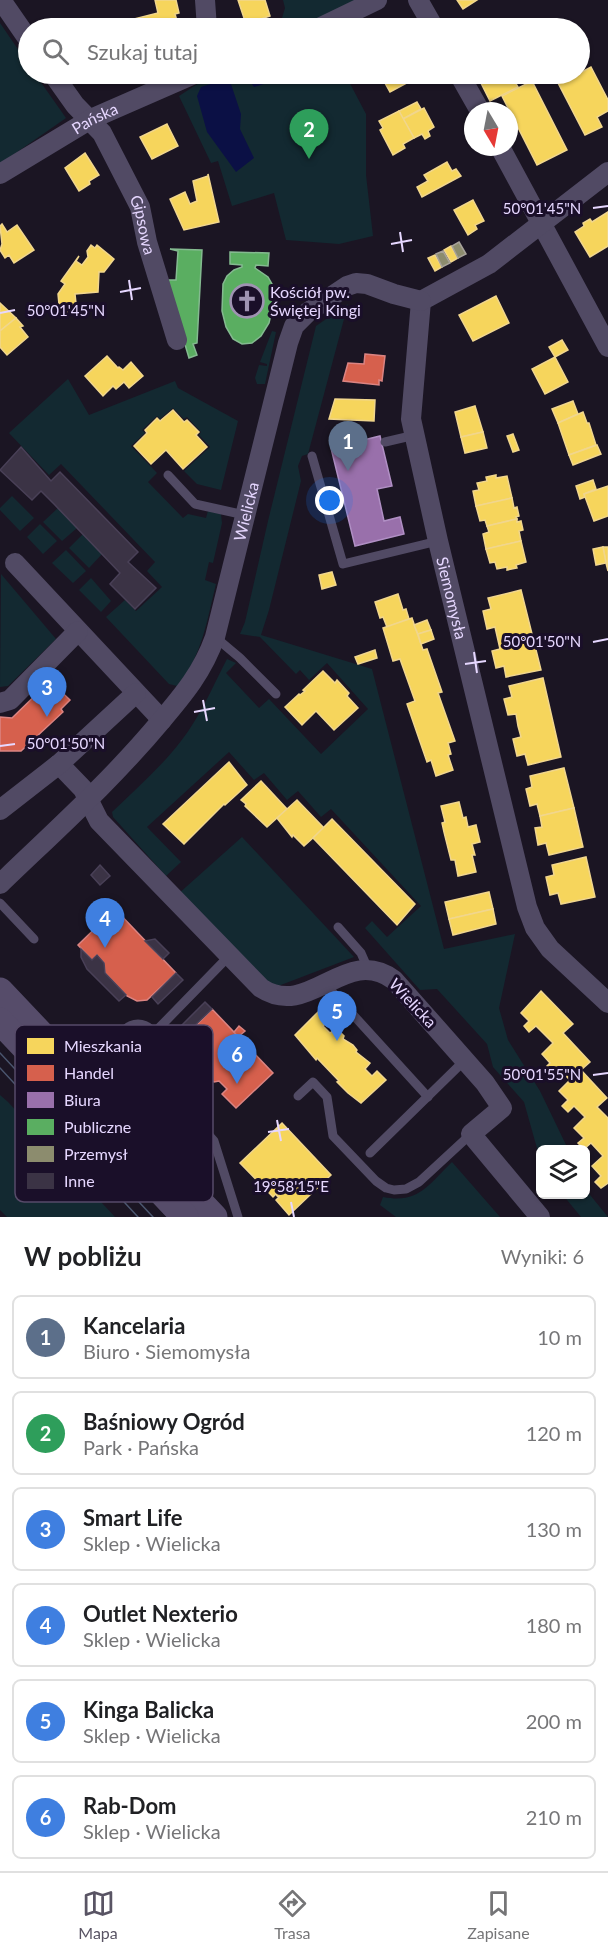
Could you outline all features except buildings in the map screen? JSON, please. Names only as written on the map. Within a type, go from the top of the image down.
[{"type":"main road","points":[[0,991],[32,1025]]},
{"type":"main road","points":[[0,1021],[15,1037]]},
{"type":"main road","points":[[171,1202],[185,1217]]},
{"type":"main road","points":[[200,1202],[214,1217]]},
{"type":"street","points":[[1,0],[18,25]]},
{"type":"street","points":[[205,0],[206,18]]},
{"type":"street","points":[[340,18],[377,0]]},
{"type":"street","points":[[418,0],[428,18]]},
{"type":"street","name":"Gipsowa","points":[[60,84],[75,105],[102,133],[140,207],[147,242],[177,340]]},
{"type":"street","name":"Pańska","points":[[0,174],[91,119],[171,84]]},
{"type":"street","points":[[465,84],[475,102]]},
{"type":"street","points":[[505,156],[608,347]]},
{"type":"street","points":[[421,301],[489,264],[606,178]]},
{"type":"street","name":"Wielicka","points":[[0,884],[89,799],[146,740],[179,701],[207,661],[294,326],[308,312],[347,286],[356,283],[368,284],[421,301]]},
{"type":"street","name":"Siemomysła","points":[[421,301],[411,419],[438,541],[527,907],[535,928],[550,949],[608,1002]]},
{"type":"street","points":[[15,563],[162,720]]},
{"type":"street","points":[[0,704],[10,700],[78,631]]},
{"type":"street","points":[[0,810],[59,764],[136,693]]},
{"type":"street","points":[[59,764],[83,789],[99,821],[229,956],[269,994],[281,997],[295,995],[352,972],[368,969]]},
{"type":"street","name":"Wielicka","points":[[368,969],[384,973],[394,980],[485,1083],[502,1108],[471,1134]]},
{"type":"street","points":[[471,1134],[540,1217]]},
{"type":"lane","points":[[385,442],[415,435]]},
{"type":"lane","points":[[312,456],[343,564],[438,541]]},
{"type":"lane","points":[[168,475],[195,504],[245,515]]},
{"type":"lane","points":[[215,637],[276,694]]},
{"type":"lane","points":[[0,903],[34,939]]},
{"type":"lane","points":[[338,927],[361,953],[368,969]]},
{"type":"lane","points":[[162,1025],[229,956]]},
{"type":"lane","points":[[325,984],[428,1097]]},
{"type":"lane","points":[[370,1153],[465,1060]]},
{"type":"lane","points":[[298,1096],[313,1082],[327,1097],[333,1136],[376,1181],[394,1190],[406,1189],[419,1182],[471,1134]]},
{"type":"lane","points":[[213,1140],[238,1217]]},
{"type":"shaded area","points":[[283,0],[358,0],[320,18],[282,18],[285,8]]},
{"type":"shaded area","points":[[0,23],[18,49],[18,84],[42,84],[66,118],[0,164]]},
{"type":"shaded area","points":[[197,84],[350,84],[366,114],[366,175],[373,236],[339,244],[286,240],[274,193],[232,206],[218,161],[211,163],[179,96]]},
{"type":"shaded area","points":[[210,84],[231,84],[241,114],[240,129],[254,158],[236,172],[207,132],[197,96],[201,87]]},
{"type":"shaded area","points":[[348,304],[308,454],[302,456],[298,466],[301,481],[261,635],[372,669],[444,949],[515,934],[499,1008],[508,1040],[540,1091],[566,1145],[536,1145],[524,1102],[493,1067],[487,1044],[437,989],[420,990],[365,928],[372,921],[387,937],[421,906],[331,809],[321,817],[298,791],[287,800],[264,773],[254,780],[229,752],[147,827],[181,862],[166,876],[113,817],[112,812],[157,769],[188,732],[227,659],[236,663],[226,673],[259,708],[269,699],[321,754],[368,709],[327,663],[309,680],[300,670],[296,674],[260,637],[240,634],[245,622],[316,326]]},
{"type":"shaded area","points":[[272,331],[276,332],[265,384],[257,384],[255,378],[259,365],[267,366],[260,362]]},
{"type":"shaded area","points":[[68,379],[89,415],[175,381],[178,388],[238,421],[221,490],[197,484],[184,471],[210,447],[199,435],[201,432],[187,417],[184,419],[173,408],[160,419],[157,416],[142,430],[145,433],[131,446],[157,473],[148,482],[183,518],[188,514],[206,518],[208,511],[221,514],[222,523],[213,563],[209,562],[205,580],[216,584],[206,624],[192,663],[177,686],[169,684],[106,617],[125,600],[136,611],[162,587],[147,571],[155,562],[61,464],[49,475],[9,433]]},
{"type":"shaded area","points":[[12,496],[34,518],[20,531],[0,510]]},
{"type":"shaded area","points":[[58,508],[77,528],[62,541],[43,522]]},
{"type":"shaded area","points":[[40,524],[57,541],[43,554],[27,537]]},
{"type":"shaded area","points":[[83,534],[102,554],[89,568],[69,548]]},
{"type":"shaded area","points":[[66,550],[86,571],[73,583],[52,563]]},
{"type":"shaded area","points":[[1,574],[56,639],[8,686],[0,687]]},
{"type":"shaded area","points":[[91,578],[111,601],[101,612],[79,590]]},
{"type":"shaded area","points":[[242,837],[354,957],[273,988],[177,895]]},
{"type":"shaded area","points":[[0,1095],[15,1110],[15,1202],[101,1202],[115,1217],[7,1217],[0,1210]]},
{"type":"shaded area","points":[[452,1162],[500,1217],[396,1217],[380,1205],[383,1197],[406,1198],[422,1191]]},
{"type":"shaded area","points":[[590,1195],[608,1217],[581,1217],[566,1199],[590,1199]]},
{"type":"tram line","points":[[0,1053],[15,1069]]},
{"type":"tram line","points":[[0,1068],[15,1084]]},
{"type":"tram line","points":[[124,1202],[138,1217]]},
{"type":"tram line","points":[[139,1202],[153,1217]]},
{"type":"place","name":"Baśniowy Ogród","points":[[309,159]]},
{"type":"place","name":"Kościół pw. Świętej Kingi","points":[[247,301]]},
{"type":"place","name":"Kancelaria","points":[[348,471]]},
{"type":"place","name":"Smart Life","points":[[47,717]]},
{"type":"place","name":"Outlet Nexterio","points":[[105,948]]},
{"type":"place","name":"Kinga Balicka","points":[[337,1041]]},
{"type":"place","name":"Rab-Dom","points":[[237,1084]]}]
